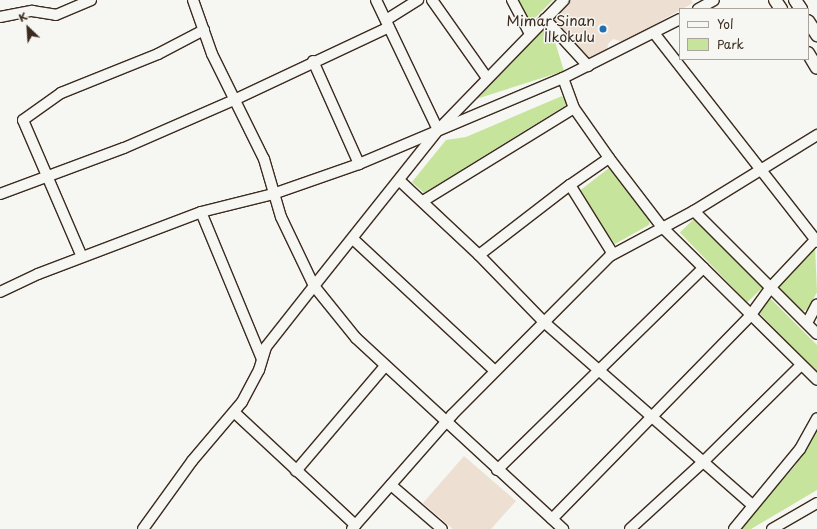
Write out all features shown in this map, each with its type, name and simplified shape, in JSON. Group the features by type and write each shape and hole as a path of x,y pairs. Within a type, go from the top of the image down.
{"main road":[{"path":"809,23 817,35"},
{"path":"809,55 817,68"}],"street":[{"path":"0,17 32,11 56,15 91,0"},
{"path":"193,0 212,54 264,159 273,194 314,286 356,338 445,423 563,529"},
{"path":"376,0 438,130"},
{"path":"0,194 124,148 234,100 387,23 418,0"},
{"path":"432,0 487,78"},
{"path":"512,0 530,34"},
{"path":"143,529 192,461 242,402 266,347 314,286 353,240 438,130 564,0"},
{"path":"700,8 714,0"},
{"path":"545,19 588,66"},
{"path":"0,292 82,257 201,212 273,194 359,164 564,78 679,20"},
{"path":"82,257 23,120 61,93 158,54 204,30"},
{"path":"552,519 750,316 770,288 816,241 654,33"},
{"path":"313,61 359,164"},
{"path":"564,78 574,108 608,158 661,226 800,366 817,380"},
{"path":"424,201 574,108"},
{"path":"234,412 354,527 445,423 494,371 613,254 661,226 694,211 817,136"},
{"path":"479,255 570,185 608,158"},
{"path":"400,180 424,201 479,255 544,322 652,416 702,463 752,505"},
{"path":"570,185 613,254"},
{"path":"694,211 817,334"},
{"path":"201,212 262,359"},
{"path":"353,240 494,371"},
{"path":"497,470 600,371 703,268"},
{"path":"806,323 817,304"},
{"path":"296,471 385,366"},
{"path":"630,529 702,463 800,366"},
{"path":"734,529 752,505 800,449 817,418"},
{"path":"391,485 442,529"},
{"path":"778,528 817,502"}],"shaded area":[{"name":"Mimar Sinan İlkokulu","path":"571,0 691,0 693,3 684,8 679,8 679,11 623,42 613,39 608,44 607,50 587,61 552,20"},
{"path":"464,456 516,501 491,529 453,529 423,503"}],"green space":[{"path":"517,0 553,0 530,23"},
{"path":"544,29 552,32 564,71 473,100"},
{"path":"562,96 568,104 424,193 412,182 446,140 466,137"},
{"path":"609,168 615,171 650,219 649,225 615,244 578,192"},
{"path":"695,218 762,288 747,302 680,233"},
{"path":"815,246 817,292 808,309 801,312 779,287"},
{"path":"770,298 817,345 817,372 759,313"},
{"path":"817,428 817,490 751,529 739,529 795,466"}],"place":[{"name":"Mimar Sinan İlkokulu","path":"603,29"}]}
